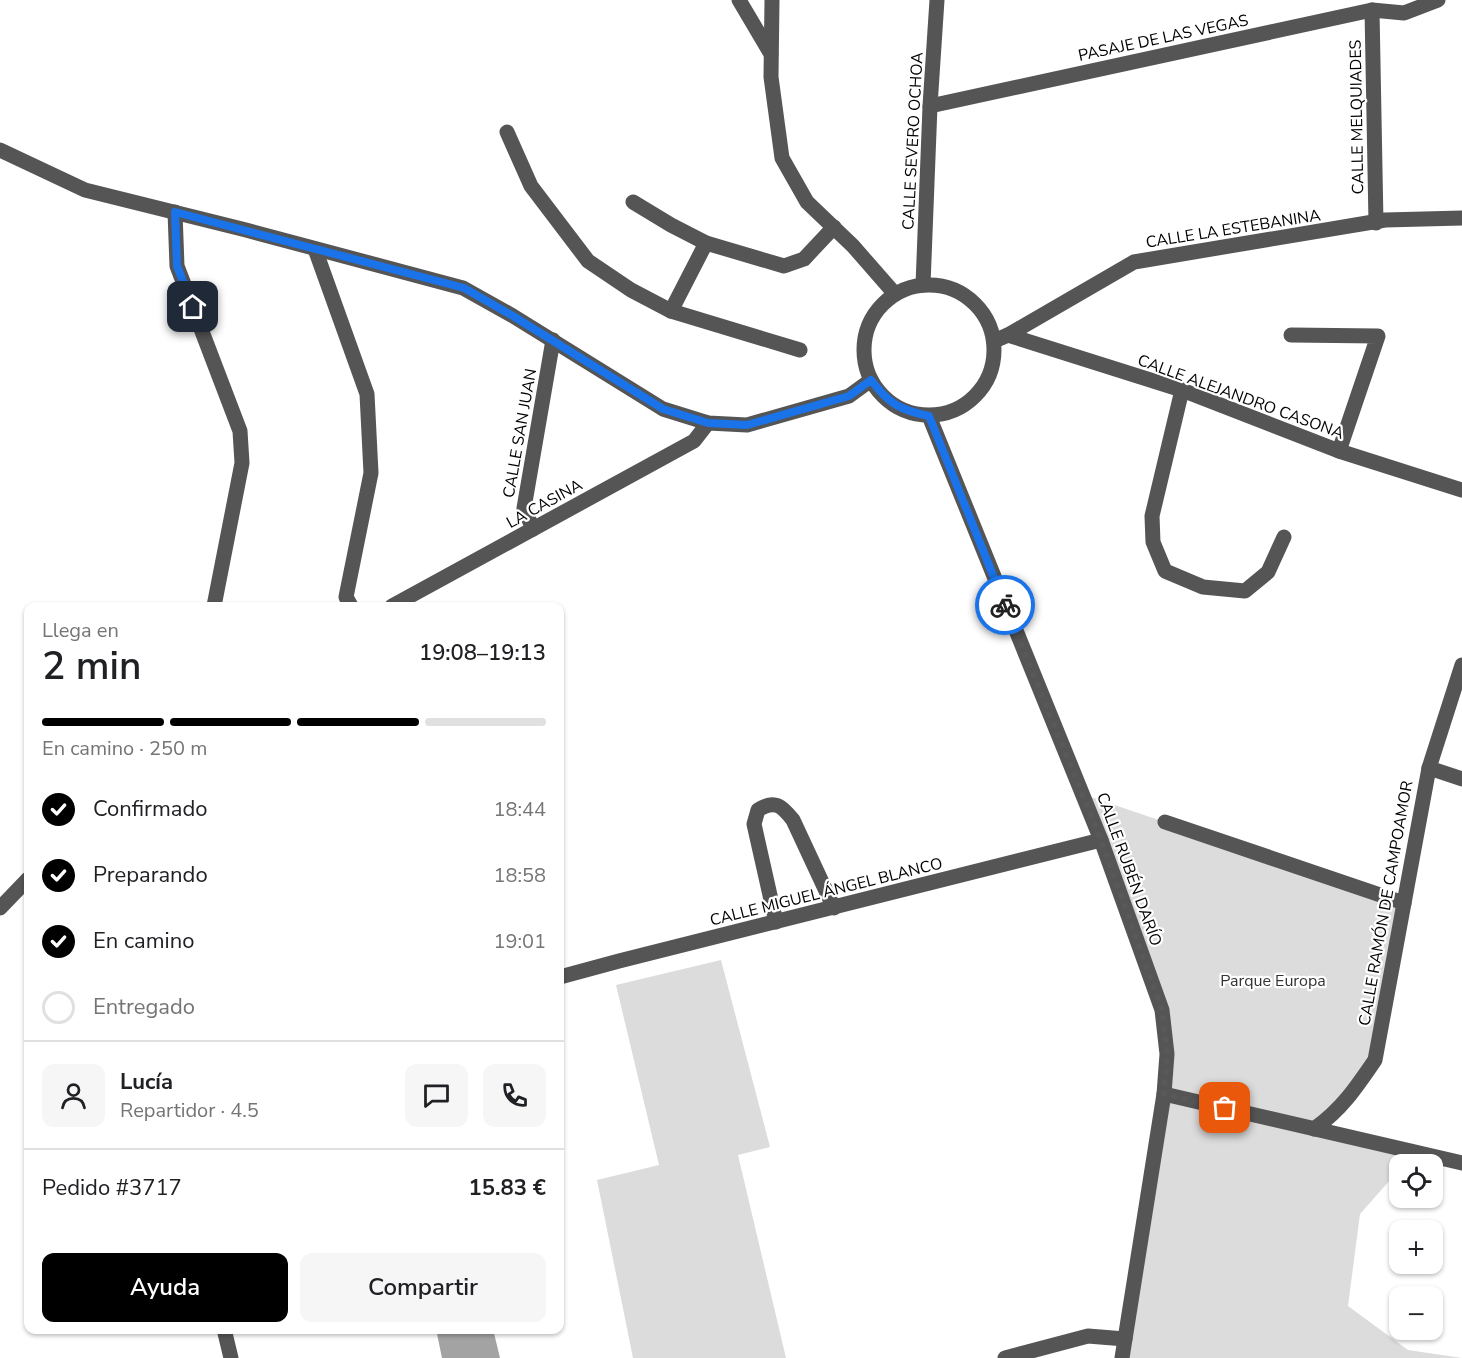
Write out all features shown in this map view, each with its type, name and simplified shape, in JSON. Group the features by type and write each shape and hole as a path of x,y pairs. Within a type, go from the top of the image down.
{"street":[{"path":"740,0 771,54"},
{"path":"772,0 771,77 782,158 807,202 853,246 895,294"},
{"name":"CALLE SEVERO OCHOA","path":"923,285 937,0"},
{"name":"PASAJE DE LAS VEGAS","path":"930,106 1372,10 1404,13 1438,0"},
{"name":"CALLE MELQUIADES","path":"1372,10 1376,223"},
{"path":"507,132 531,186 588,261 631,290 671,311 800,350"},
{"path":"0,150 85,190 464,288 553,340 663,409 708,423 747,425 849,396 871,380"},
{"path":"633,202 706,243 784,267 804,259 834,227"},
{"path":"175,212 177,266 240,431 242,463 215,602"},
{"name":"CALLE LA ESTEBANINA","path":"1001,338 1134,262 1385,220 1462,218"},
{"path":"671,311 706,243"},
{"path":"315,249 367,394 371,473 346,597 349,602"},
{"path":"923,285 943,286 962,293 977,305 1001,338 986,384 970,401 951,412 929,416 906,411 885,399 871,380 864,356 866,332 877,310 895,294 923,285"},
{"path":"1291,335 1378,336 1339,451"},
{"name":"CALLE ALEJANDRO CASONA","path":"1001,338 1182,390 1339,451 1462,490"},
{"name":"CALLE SAN JUAN","path":"533,529 524,507 553,340"},
{"path":"1182,390 1152,516 1153,542 1165,571 1203,587 1245,591 1268,572 1284,537"},
{"name":"CALLE RUBÉN DARÍO","path":"929,416 1101,840 1162,1010 1167,1054 1164,1094 1122,1358"},
{"name":"LA CASINA","path":"399,602 694,441 708,423"},
{"name":"CALLE RAMÓN DE CAMPOAMOR","path":"1314,1129 1332,1117 1354,1091 1375,1060 1429,768 1462,665"},
{"path":"1429,768 1462,779"},
{"path":"776,922 754,824 758,810 768,803 775,804 793,820 834,908"},
{"path":"1165,822 1404,903"},
{"name":"CALLE MIGUEL ÁNGEL BLANCO","path":"564,976 1101,840"},
{"path":"0,908 24,883"},
{"path":"1164,1094 1462,1163"},
{"path":"225,1334 231,1358"},
{"path":"1005,1358 1088,1335 1125,1339"}],"green space":[{"name":"Parque Europa","path":"1082,794 1404,903 1375,1060 1314,1129 1416,1152 1414,1154 1389,1154 1389,1181 1360,1214 1348,1306 1389,1336 1389,1340 1394,1340 1408,1350 1462,1358 1122,1358 1164,1094 1162,1010"},
{"path":"721,960 770,1147 738,1155 786,1358 633,1358 597,1180 659,1165 616,985"}],"shaded area":[{"path":"437,1334 494,1334 500,1358 442,1358"}],"way so far":[{"path":"1005,605 1101,840 1162,1010 1167,1054 1164,1094 1225,1108"}],"route":[{"path":"193,307 177,266 175,212 464,288 663,409 708,423 747,425 849,396 871,380 885,399 906,411 929,416 1005,605"}]}
